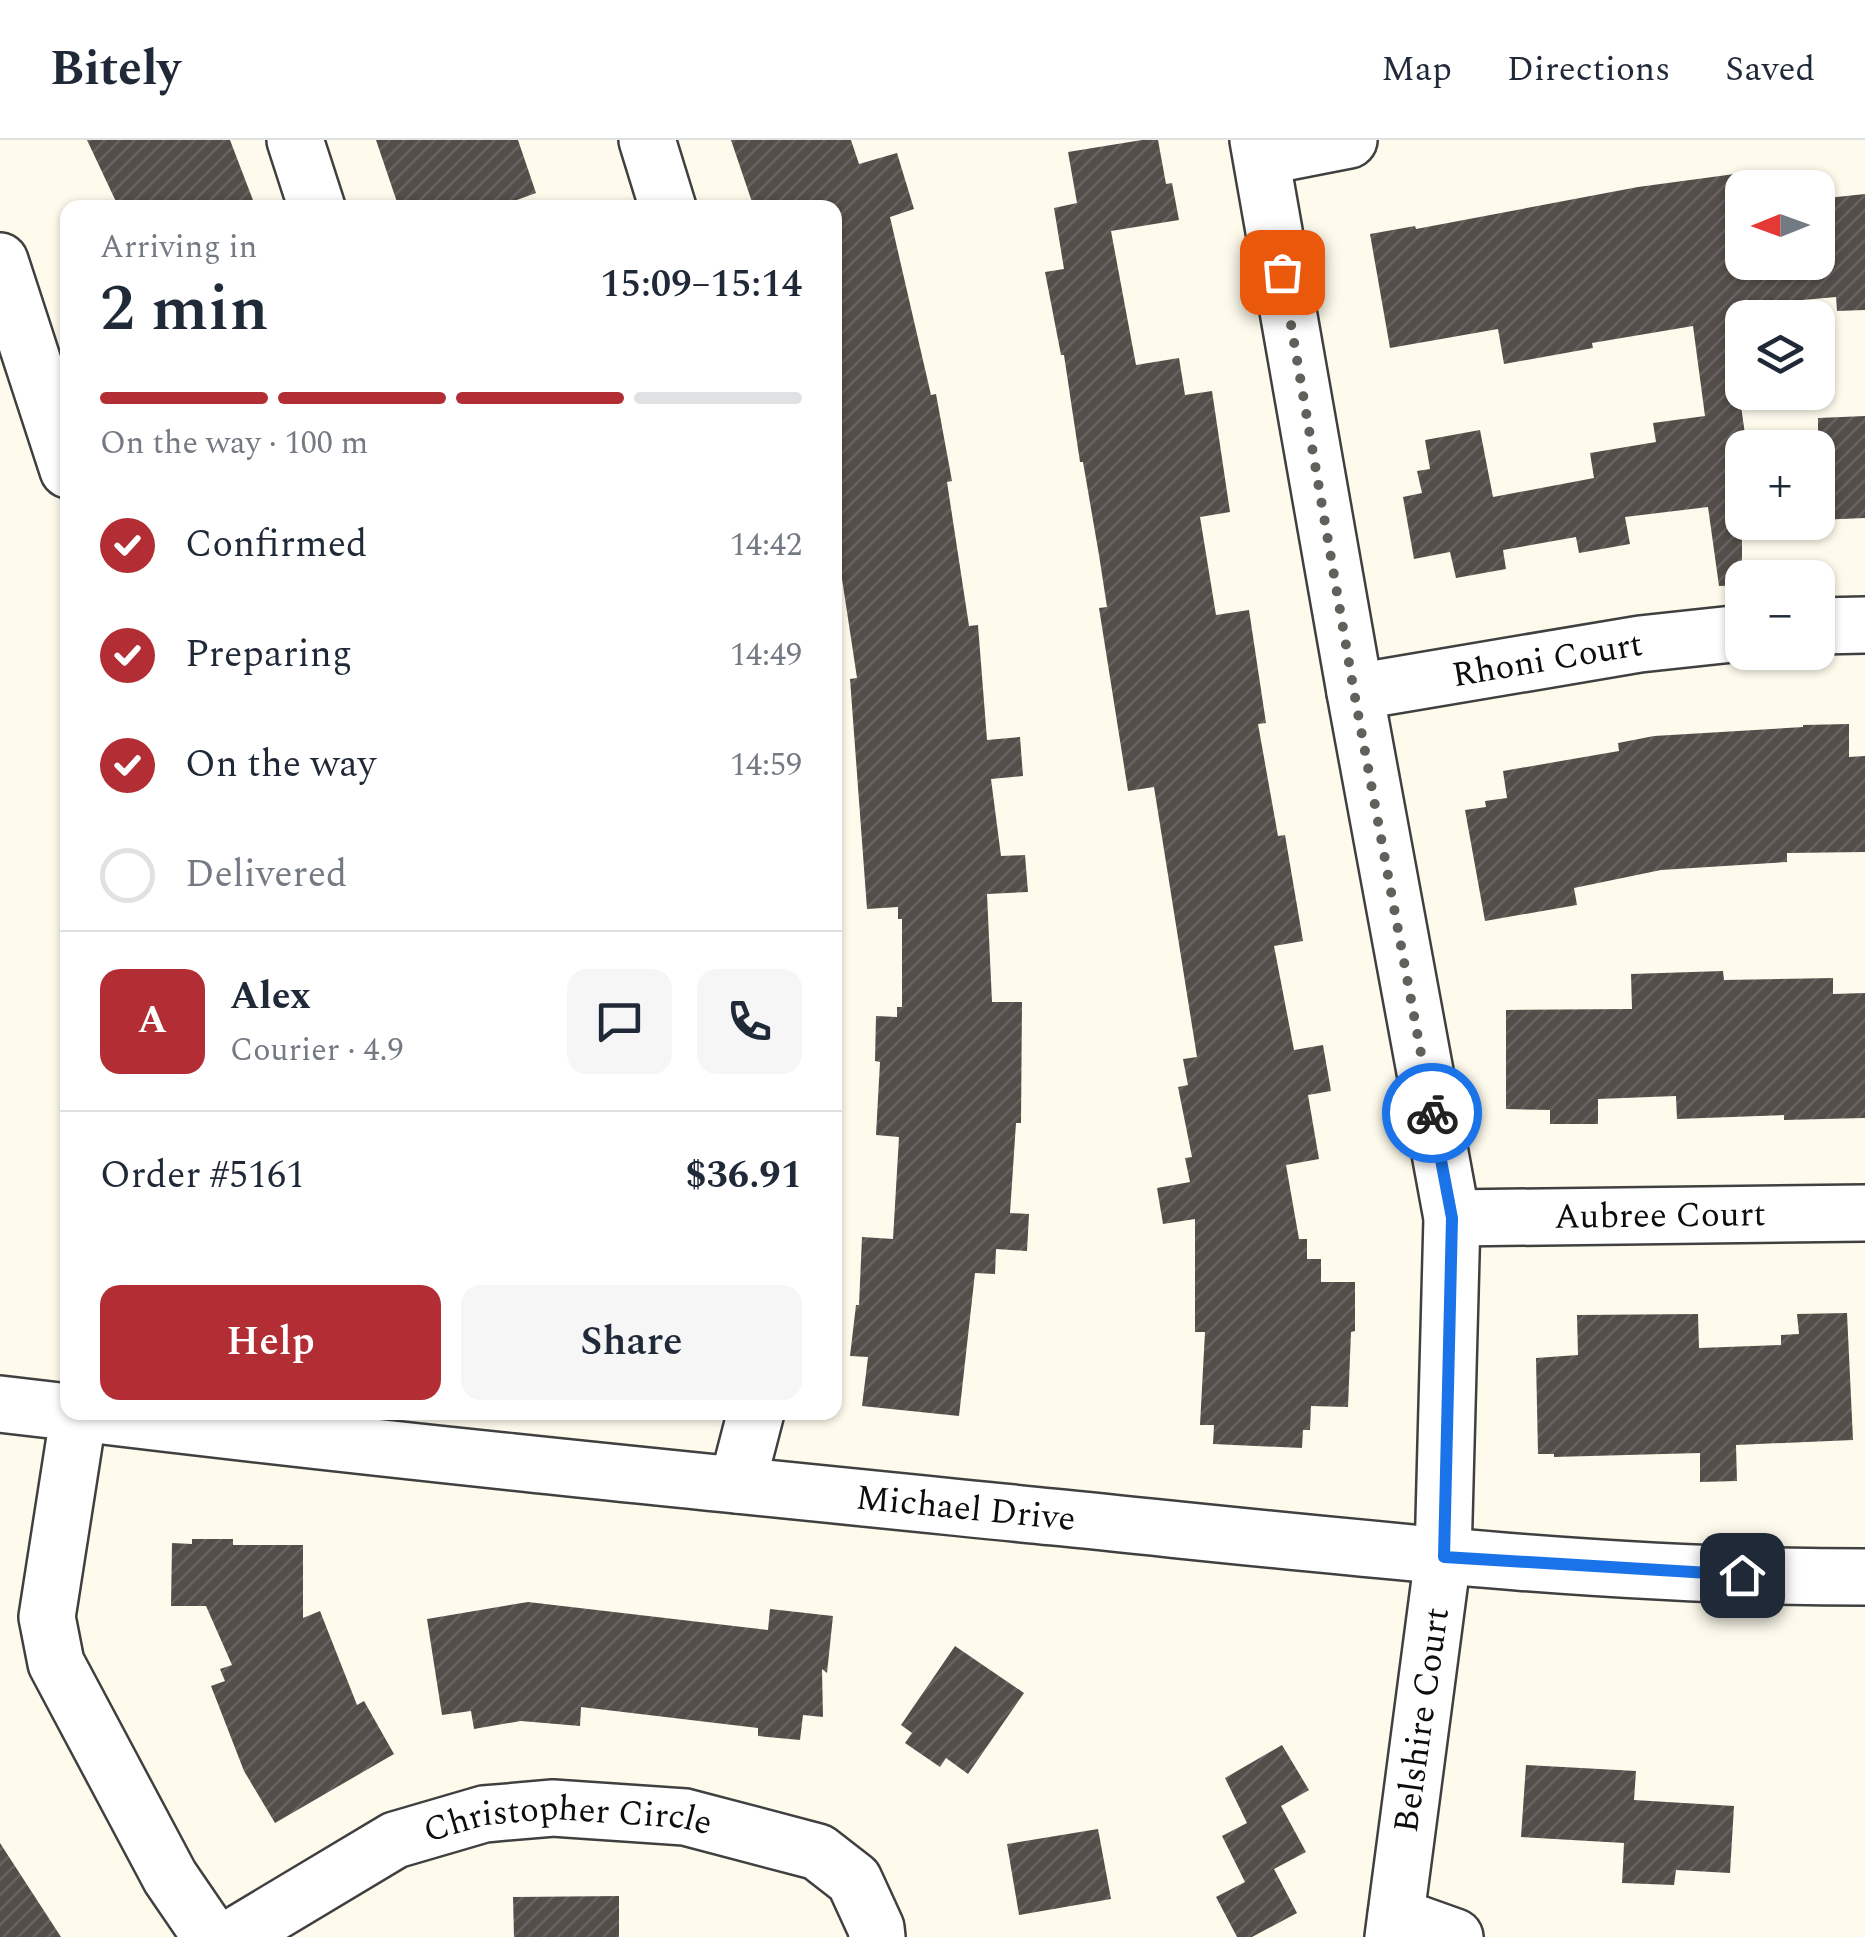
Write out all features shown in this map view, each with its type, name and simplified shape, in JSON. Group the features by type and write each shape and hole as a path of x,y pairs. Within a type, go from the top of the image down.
{"street":[{"path":"296,140 315,200"},
{"path":"647,140 666,200"},
{"path":"1260,148 1348,140"},
{"name":"Belshire Court","path":"1260,148 1354,692 1452,1218 1444,1557 1394,1926"},
{"path":"0,261 60,445"},
{"path":"1835,626 1865,625"},
{"name":"Rhoni Court","path":"1354,692 1640,644 1725,636"},
{"name":"Aubree Court","path":"1452,1218 1865,1213"},
{"name":"Michael Drive","path":"0,1404 60,1411"},
{"path":"78,1420 47,1616 56,1663 170,1878 211,1937"},
{"name":"Michael Drive","path":"209,1420 431,1432 737,1485 1444,1557 1780,1577 1865,1577"},
{"path":"737,1485 754,1420"},
{"name":"Christopher Circle","path":"233,1937 395,1840 484,1814 553,1808 685,1818 818,1852 854,1880 877,1937"},
{"path":"1394,1926 1455,1937"}],"building":[{"path":"87,140 230,140 253,200 115,200"},
{"path":"376,140 518,140 536,193 517,200 396,200"},
{"path":"731,140 851,140 859,164 897,153 914,209 890,217 931,395 936,394 952,481 947,482 969,626 978,625 987,740 1020,737 1023,776 991,779 1001,856 1025,855 1028,892 987,894 992,1002 1022,1002 1021,1123 1016,1123 1010,1213 1029,1214 1027,1251 996,1249 995,1274 975,1273 959,1416 862,1406 868,1357 850,1356 859,1305 862,1237 893,1239 899,1137 876,1135 880,1062 875,1061 876,1016 897,1017 897,1007 902,1007 902,919 898,919 898,907 867,909 850,679 857,678 842,579 842,200 751,200"},
{"path":"1158,140 1166,184 1172,183 1179,220 1111,231 1136,365 1179,358 1185,395 1212,391 1230,512 1200,517 1216,615 1249,610 1266,723 1258,724 1278,836 1285,835 1303,941 1274,946 1294,1050 1323,1045 1331,1091 1308,1095 1319,1159 1286,1165 1299,1239 1307,1239 1307,1259 1321,1259 1321,1282 1355,1282 1348,1407 1311,1406 1310,1430 1303,1430 1302,1448 1213,1444 1214,1425 1200,1425 1205,1332 1195,1332 1195,1219 1163,1224 1157,1188 1190,1182 1185,1158 1192,1157 1178,1087 1188,1085 1183,1059 1197,1057 1154,787 1128,791 1099,608 1107,607 1099,555 1064,355 1045,272 1064,269 1054,208 1077,203 1068,152"},
{"path":"1725,175 1725,280 1835,280 1835,197 1865,194 1865,310 1837,311 1836,297 1725,300 1725,410 1742,410 1744,430 1725,430 1725,540 1742,540 1742,560 1725,560 1725,586 1719,586 1708,507 1625,517 1630,544 1579,553 1576,537 1503,550 1506,569 1456,578 1450,552 1414,559 1403,497 1422,493 1417,471 1430,469 1425,440 1480,430 1493,497 1594,478 1590,453 1656,442 1653,423 1705,416 1693,326 1592,343 1593,348 1504,364 1498,329 1390,348 1370,234 1415,226 1416,229 1638,187"},
{"path":"1865,416 1865,518 1835,519 1835,430 1818,430 1818,418"},
{"path":"1849,724 1849,757 1865,756 1865,852 1787,853 1787,862 1661,870 1574,888 1577,905 1485,921 1465,810 1486,807 1485,801 1507,798 1503,771 1619,751 1618,743 1654,736"},
{"path":"1723,971 1724,980 1833,978 1833,994 1865,993 1865,1118 1784,1120 1784,1115 1677,1119 1676,1096 1598,1099 1598,1124 1550,1124 1550,1110 1506,1109 1506,1010 1632,1009 1631,974"},
{"path":"1847,1313 1853,1440 1736,1445 1737,1481 1700,1482 1700,1453 1554,1457 1538,1454 1536,1358 1578,1355 1577,1315 1698,1314 1699,1348 1781,1345 1781,1335 1799,1334 1797,1314"},
{"path":"192,1539 233,1539 233,1545 303,1545 303,1618 320,1611 357,1705 364,1701 394,1754 275,1823 244,1771 211,1686 225,1681 220,1669 232,1665 206,1606 171,1606 172,1543 192,1544"},
{"path":"528,1602 768,1630 770,1609 833,1616 827,1673 822,1669 823,1717 803,1715 800,1740 758,1736 758,1728 581,1707 580,1726 521,1721 474,1729 471,1711 442,1715 427,1619"},
{"path":"955,1646 1024,1693 968,1774 946,1758 940,1767 905,1743 912,1733 901,1725"},
{"path":"1282,1745 1309,1790 1281,1806 1306,1852 1274,1869 1297,1913 1252,1937 1237,1937 1216,1897 1245,1882 1222,1836 1247,1823 1225,1778"},
{"path":"1526,1765 1636,1771 1634,1800 1734,1806 1730,1873 1676,1870 1674,1885 1622,1883 1624,1843 1521,1837"},
{"path":"1098,1829 1111,1899 1019,1915 1007,1844"},
{"path":"0,1843 61,1937 0,1937"},
{"path":"619,1896 619,1937 514,1937 513,1897"}],"way so far":[{"path":"1282,272 1432,1113"}],"route":[{"path":"1432,1113 1452,1218 1444,1557 1742,1575"}]}
